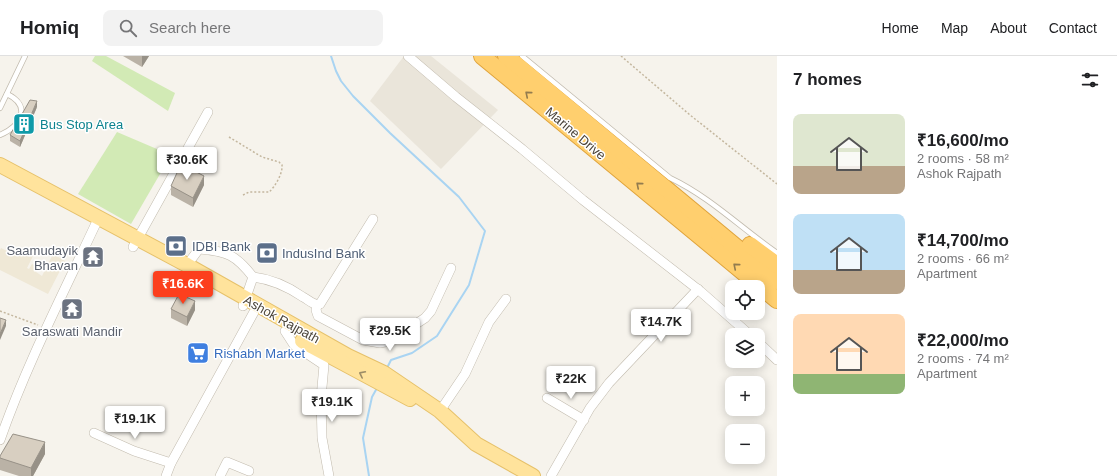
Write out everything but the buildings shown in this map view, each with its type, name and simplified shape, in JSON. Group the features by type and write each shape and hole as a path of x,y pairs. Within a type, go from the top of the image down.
{"highway":[{"name":"Marine Drive","path":"482,56 680,207"},
{"name":"Marine Drive","path":"506,56 680,207"},
{"path":"680,207 729,232 777,265"},
{"path":"680,207 777,281"},
{"path":"680,207 777,300"}],"main road":[{"name":"Ashok Rajpath","path":"0,165 96,223"},
{"name":"Ashok Rajpath","path":"0,175 135,243 440,411 476,444 533,476"},
{"name":"Ashok Rajpath","path":"135,243 187,266 224,291"},
{"name":"Ashok Rajpath","path":"253,308 285,331 345,360"},
{"name":"Ashok Rajpath","path":"406,392 437,417 453,424"}],"street":[{"path":"408,56 456,98 522,149 583,200 698,289 742,328"},
{"path":"135,243 208,112"},
{"path":"373,219 320,304 317,305 316,310 318,316 371,343 390,341 425,318 431,311 451,268"},
{"path":"0,440 9,414 46,328 96,223"},
{"path":"166,476 171,463 253,308 253,277 243,264 223,251 199,248 187,266"},
{"path":"253,277 269,278 292,289 317,305"},
{"path":"551,476 584,420 609,382 698,289"},
{"path":"440,411 465,374 489,322 506,298"},
{"path":"285,331 294,345 324,365 321,398 322,438 329,476"},
{"path":"765,349 777,360"},
{"path":"547,398 584,420"},
{"path":"0,410 9,414"},
{"path":"94,433 134,451 171,463"},
{"path":"220,476 227,462 249,471"}],"lane":[{"path":"0,108 25,56"},
{"path":"522,56 670,178 686,186 724,211 777,253"},
{"path":"0,135 11,130 19,121 21,113 21,105 15,98 7,94"}],"path":[{"path":"621,56 690,115 777,184"},
{"path":"229,137 262,157 279,162 282,165 282,170 277,181 269,192 249,192 243,196"},
{"path":"0,311 46,328"}],"shaded area":[{"path":"404,56 431,56 498,110 441,169 370,101"},
{"path":"11,245 33,256 27,268 29,269 32,264 39,267 36,272 42,276 53,254 65,261 48,294 0,270 0,250 1,248 7,251"}],"green space":[{"path":"95,56 106,56 175,93 168,111 92,61"},
{"path":"117,132 171,155 131,224 78,194"}],"waterway":[{"path":"331,56 341,81 353,96 390,133 459,197 485,231 469,285 437,336 412,353 391,360 387,368"},
{"path":"369,476 363,438 372,397 377,388"}],"place":[{"name":"Bus Stop Area","path":"24,124"},
{"name":"IDBI Bank","path":"176,246"},
{"name":"IndusInd Bank","path":"267,253"},
{"name":"Saamudayik Bhavan","path":"93,257"},
{"name":"Saraswati Mandir","path":"72,309"},
{"name":"Rishabh Market","path":"198,353"}]}
